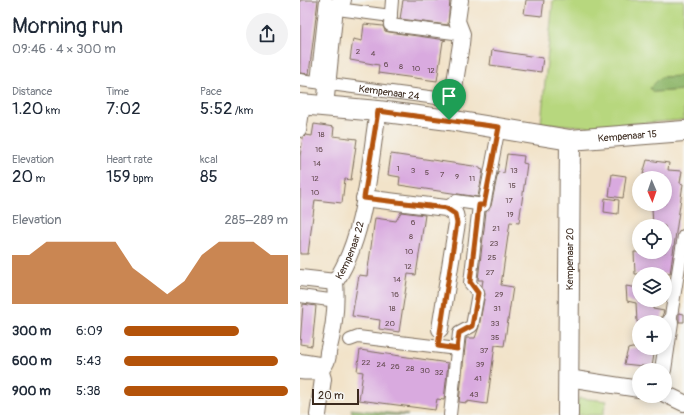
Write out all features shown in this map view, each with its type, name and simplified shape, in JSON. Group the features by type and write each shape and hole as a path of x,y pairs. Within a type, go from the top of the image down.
{"street":[{"path":"392,0 390,25 462,34"},
{"path":"449,120 462,34 457,21 460,0"},
{"path":"325,107 322,83 332,4 391,16"},
{"name":"Kempenaar 24","path":"300,80 452,100"},
{"path":"300,131 302,104"},
{"name":"Kempenaar 15","path":"302,104 378,111 449,120 499,127 570,140 684,131"},
{"name":"Kempenaar 22","path":"318,415 323,379 323,367 333,335 337,301 335,282 345,267 356,237 378,111"},
{"path":"446,208 456,201 484,205 499,127"},
{"name":"Kempenaar 20","path":"568,415 570,140"},
{"path":"364,198 446,208 455,214 457,223 438,346"},
{"path":"450,415 459,333 472,326 478,293 470,282 479,205"},
{"path":"671,315 684,236"},
{"path":"300,278 335,282"},
{"path":"300,296 337,301"},
{"path":"350,340 358,337 457,349"},
{"path":"300,360 323,367"},
{"path":"300,371 310,372 323,367"},
{"path":"568,378 632,388"},
{"path":"672,397 684,403"}],"green space":[{"path":"553,0 684,0 684,76 661,77 653,92 684,90 684,120 590,127 541,123"},
{"path":"684,76 684,90 653,92 650,88 661,77"},
{"path":"579,398 607,401 604,409 604,415 577,415 577,404"},
{"path":"351,409 408,415 353,415"}],"building":[{"path":"300,0 318,0 309,74 300,73"},
{"path":"403,0 450,0 448,25 400,19"},
{"path":"526,0 544,0 542,16 524,14"},
{"path":"364,24 383,26 385,31 389,32 446,40 443,41 437,81 378,73 379,65 350,60 353,39 362,41"},
{"path":"492,50 543,58 541,72 490,65"},
{"path":"314,124 334,127 333,136 357,139 351,180 345,179 342,203 315,200 308,254 300,254 300,156 303,138 306,135 312,136"},
{"path":"391,154 480,167 480,169 483,170 478,197 399,185 400,177 388,175"},
{"path":"507,154 524,156 523,163 527,164 519,223 510,222 501,285 513,287 504,346 495,345 487,404 467,401 467,403 459,402 466,338 475,338 479,327 485,294 482,286 483,280 478,280 486,212 491,206 498,172 504,173"},
{"path":"647,160 669,163 668,170 682,171 680,183 683,184 671,267 635,267 634,259 672,259 672,219 653,219 652,211 672,211 672,171 644,171"},
{"path":"612,174 626,176 623,198 609,196"},
{"path":"605,198 619,200 618,214 604,212"},
{"path":"401,212 425,215 416,275 408,274 399,332 379,329 380,320 352,316 359,275 367,276 375,218 396,221"},
{"path":"626,286 632,287 632,302 627,301"},
{"path":"303,304 316,306 312,346 300,344"},
{"path":"636,307 653,307 653,309 664,311 663,315 637,315"},
{"path":"679,313 684,314 684,322 679,322"},
{"path":"632,348 632,355 654,355 653,363 624,364 628,349"},
{"path":"360,350 448,363 444,400 437,399 435,410 359,400 363,372 357,371"}],"route":[{"path":"378,111 449,120 499,127 484,205 479,205 470,282 478,293 472,326 459,333 457,349 438,346 457,223 455,214 446,208 364,198 378,111"}]}
